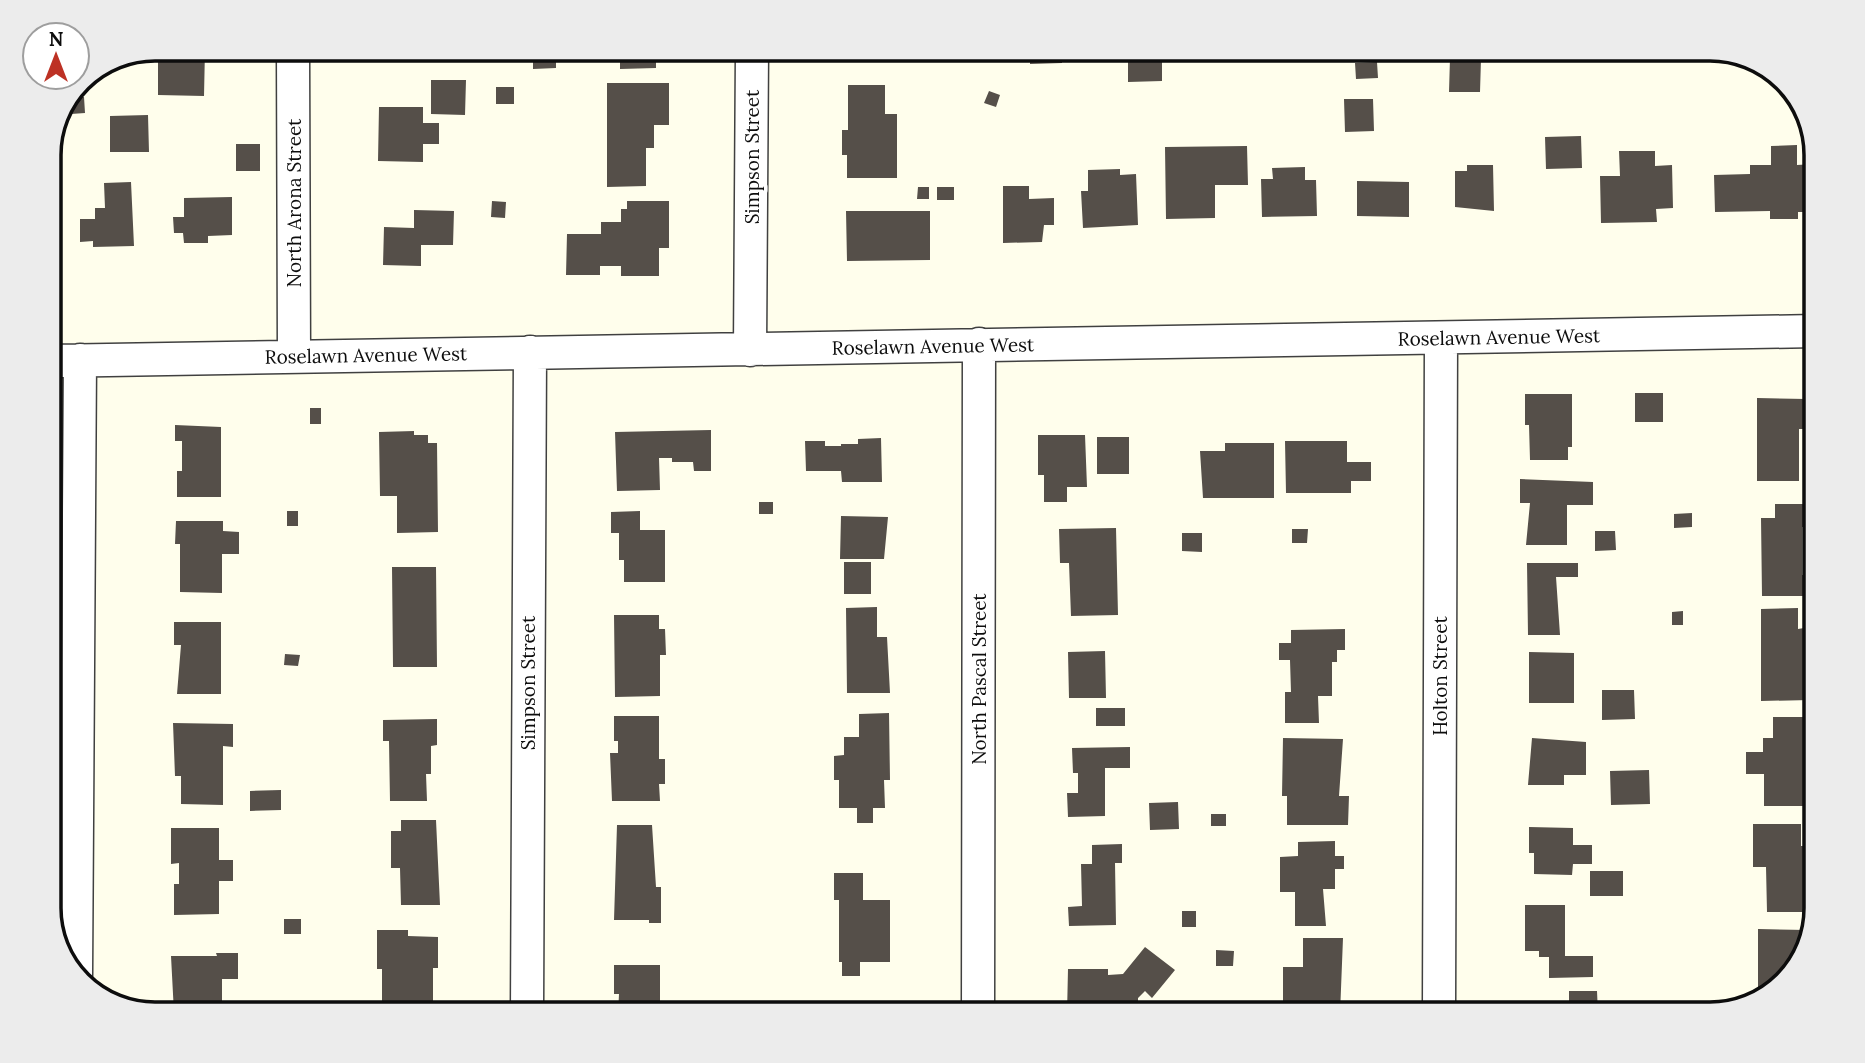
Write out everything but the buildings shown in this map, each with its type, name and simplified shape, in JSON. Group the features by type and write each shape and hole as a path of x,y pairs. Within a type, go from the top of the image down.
{"street":[{"name":"North Arona Street","path":"293,61 295,357"},
{"name":"Simpson Street","path":"750,350 752,61"},
{"name":"Roselawn Avenue West","path":"61,360 1804,331"},
{"name":"Holton Street","path":"1439,1002 1441,338"},
{"name":"North Pascal Street","path":"978,1002 979,344"},
{"name":"Simpson Street","path":"527,1002 530,352"},
{"path":"76,958 80,360"}]}
